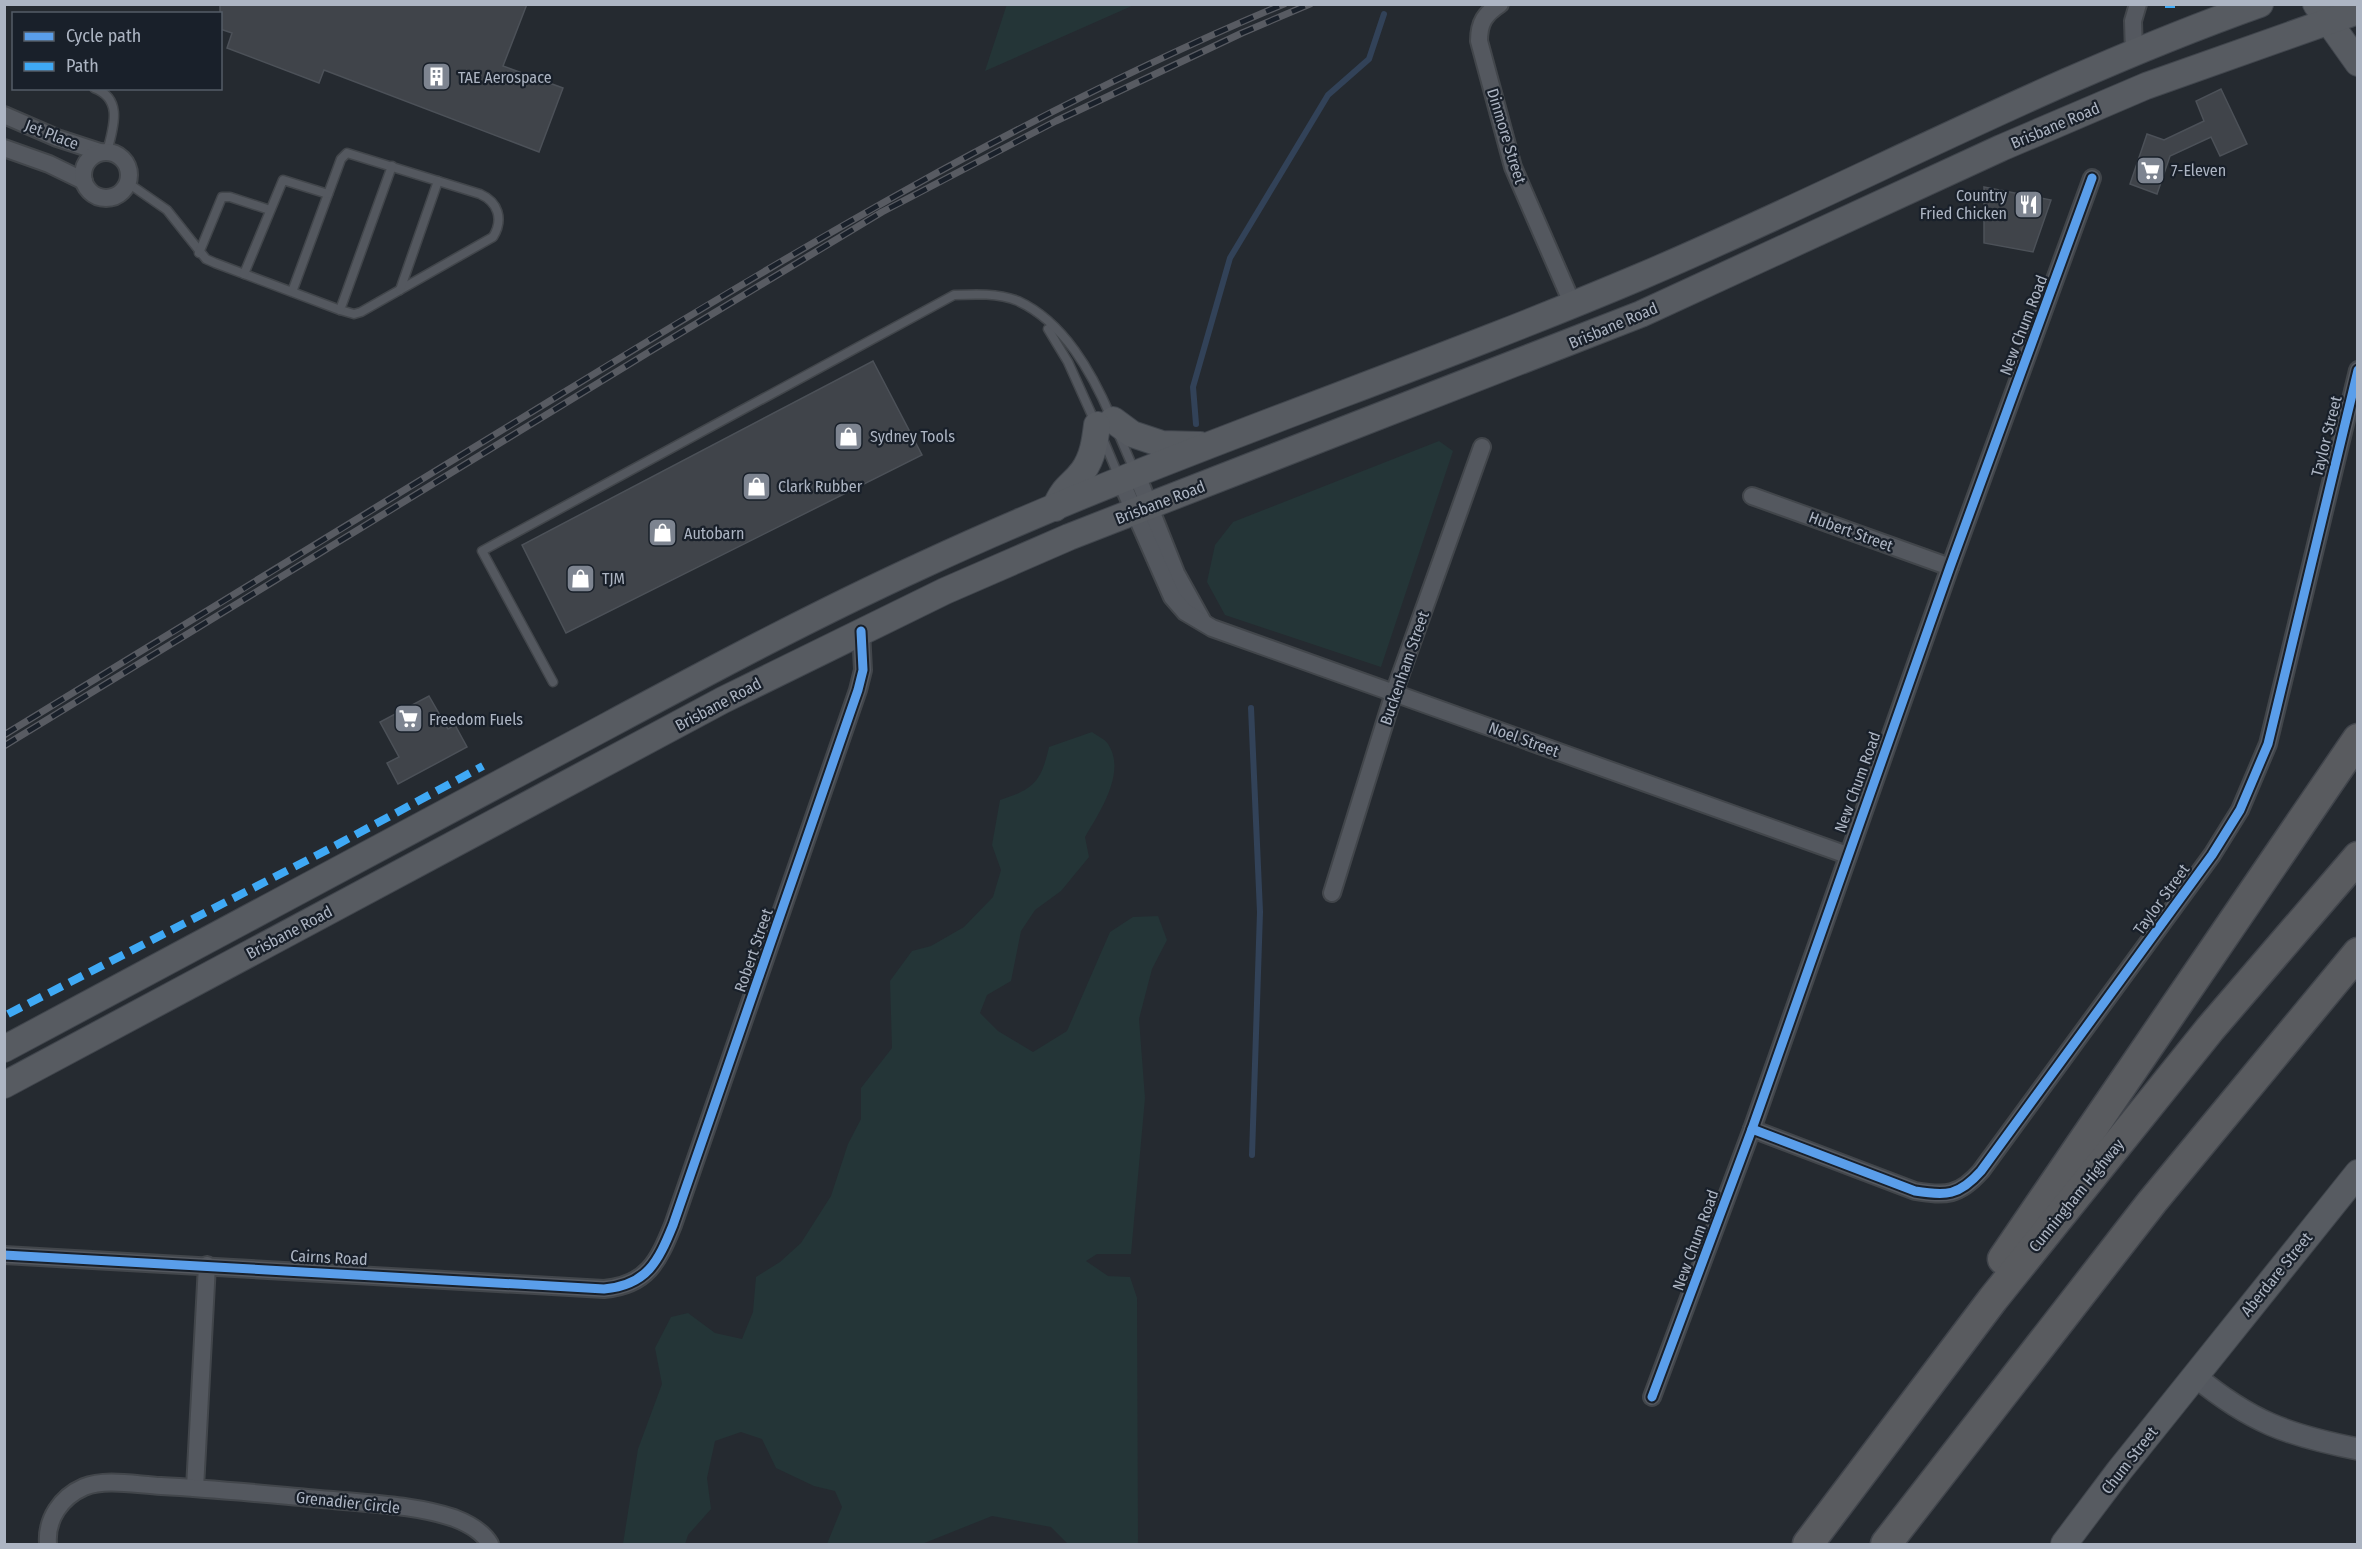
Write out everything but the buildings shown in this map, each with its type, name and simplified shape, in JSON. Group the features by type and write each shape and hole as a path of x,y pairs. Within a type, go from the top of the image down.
{"highway":[{"path":"1897,1426 2018,1236 2221,943 2358,739"},
{"name":"Cunningham Highway","path":"1808,1545 1993,1299 2210,1029 2358,857"},
{"path":"1886,1545 2152,1202 2358,952"}],"main road":[{"path":"2137,51 2207,4"},
{"name":"Brisbane Road","path":"4,1049 825,611 924,564 1209,446 1573,305 1767,222 2137,51 2260,4"},
{"path":"2354,4 2358,10"},
{"name":"Brisbane Road","path":"4,1085 723,700 966,582 1142,508 1578,340 1651,309 2001,148 2322,13 2358,10"},
{"path":"2322,13 2358,63"},
{"path":"1055,508 1063,490 1083,471 1105,423 1162,444 1209,446"},
{"name":"Aberdare Street","path":"2195,1376 2358,1173"},
{"name":"Chum Street","path":"2064,1545 2195,1376"}],"street":[{"name":"Dinmore Street","path":"1500,4 1488,12 1479,26 1479,41 1513,167 1573,305"},
{"path":"2137,51 2133,21 2138,4"},
{"name":"Jet Place","path":"4,115 57,138 103,152"},
{"name":"Jet Place","path":"4,148 49,164 84,181"},
{"path":"103,152 121,156 129,169 128,183 118,194 105,197 92,192 84,181 85,167 103,152"},
{"name":"New Chum Road","path":"1652,1397 1752,1129 1847,855 2092,178"},
{"name":"Taylor Street","path":"1752,1129 1915,1191 1935,1194 1956,1193 1971,1183 1981,1171 2205,864 2240,810 2268,744 2358,370"},
{"name":"Buckenham Street","path":"1332,892 1394,693 1482,447"},
{"name":"Noel Street","path":"1129,478 1142,508 1202,621 1223,634 1847,855"},
{"name":"Hubert Street","path":"1752,496 1950,567"},
{"name":"Robert Street","path":"647,1273 662,1253 673,1225 848,721 861,679 861,631"},
{"name":"Cairns Road","path":"4,1255 604,1289 635,1283 647,1273"},
{"path":"195,1488 207,1265"},
{"path":"2195,1376 2237,1407 2277,1429 2299,1437 2358,1449"},
{"name":"Grenadier Circle","path":"48,1545 52,1519 58,1505 71,1494 86,1486 105,1484 195,1488 394,1506 453,1518 486,1538 490,1545"}],"lane":[{"path":"98,90 106,94 114,109 115,121 103,152"},
{"path":"128,183 167,210 200,253 215,264 340,310 354,314 493,237 498,226 497,209 490,199 347,153 341,159 292,292"},
{"path":"340,310 392,166"},
{"path":"244,274 284,180 328,194"},
{"path":"400,290 438,181"},
{"path":"200,253 222,197 270,210"},
{"path":"553,682 482,551 954,295 987,294 1017,301 1041,315 1081,358 1105,423"},
{"path":"1041,315 1105,423"},
{"name":"Noel Street","path":"1105,423 1129,478"},
{"name":"Noel Street","path":"1105,423 1129,478"}],"shaded area":[{"path":"1007,4 1134,4 1134,5 985,71"},
{"path":"1439,441 1453,451 1381,667 1225,615 1207,582 1215,545 1233,522"},
{"path":"1092,732 1108,744 1113,755 1114,767 1109,792 1085,837 1089,857 1061,891 1035,910 1021,931 1011,981 987,995 980,1013 998,1031 1033,1052 1067,1031 1110,932 1133,917 1158,916 1167,940 1152,969 1139,1019 1145,1098 1131,1254 1097,1254 1086,1261 1108,1276 1130,1277 1137,1298 1138,1544 1068,1544 1051,1527 992,1516 922,1544 827,1544 842,1507 835,1491 814,1486 776,1468 762,1439 741,1432 715,1441 707,1478 711,1509 688,1535 685,1544 623,1544 638,1449 662,1384 655,1348 671,1317 688,1313 715,1333 742,1339 753,1312 756,1277 780,1262 801,1243 831,1196 848,1144 861,1119 861,1088 892,1048 890,981 912,951 931,946 964,927 993,897 1001,870 992,845 1000,800 1021,792 1034,783 1043,768 1049,747"}],"waterway":[{"path":"1196,424 1193,387 1230,258 1328,95 1369,59 1384,14"},
{"path":"1251,708 1260,912 1252,1155"}],"railway":[{"path":"4,735 637,347 817,240 1000,139 1093,91 1284,4"},
{"path":"4,746 882,212 1056,121 1242,33 1310,4"}],"marked path":[{"path":"2165,4 2175,4"},
{"path":"8,1014 329,849 483,766"}],"cycle path":[{"path":"1652,1397 1752,1129 1950,567 2092,178"},
{"path":"1752,1129 1915,1191 1935,1194 1959,1190 1981,1171 2212,855 2240,810 2268,744 2358,370"},
{"path":"4,1255 604,1289 619,1287 641,1277 656,1260 673,1225 858,690 863,670 861,631"}],"place":[{"name":"TAE Aerospace","path":"437,77"},
{"name":"7-Eleven","path":"2150,170"},
{"name":"Country Fried Chicken","path":"2028,204"},
{"name":"Sydney Tools","path":"849,436"},
{"name":"Clark Rubber","path":"757,486"},
{"name":"Autobarn","path":"663,533"},
{"name":"TJM","path":"581,578"},
{"name":"Freedom Fuels","path":"408,719"}]}
